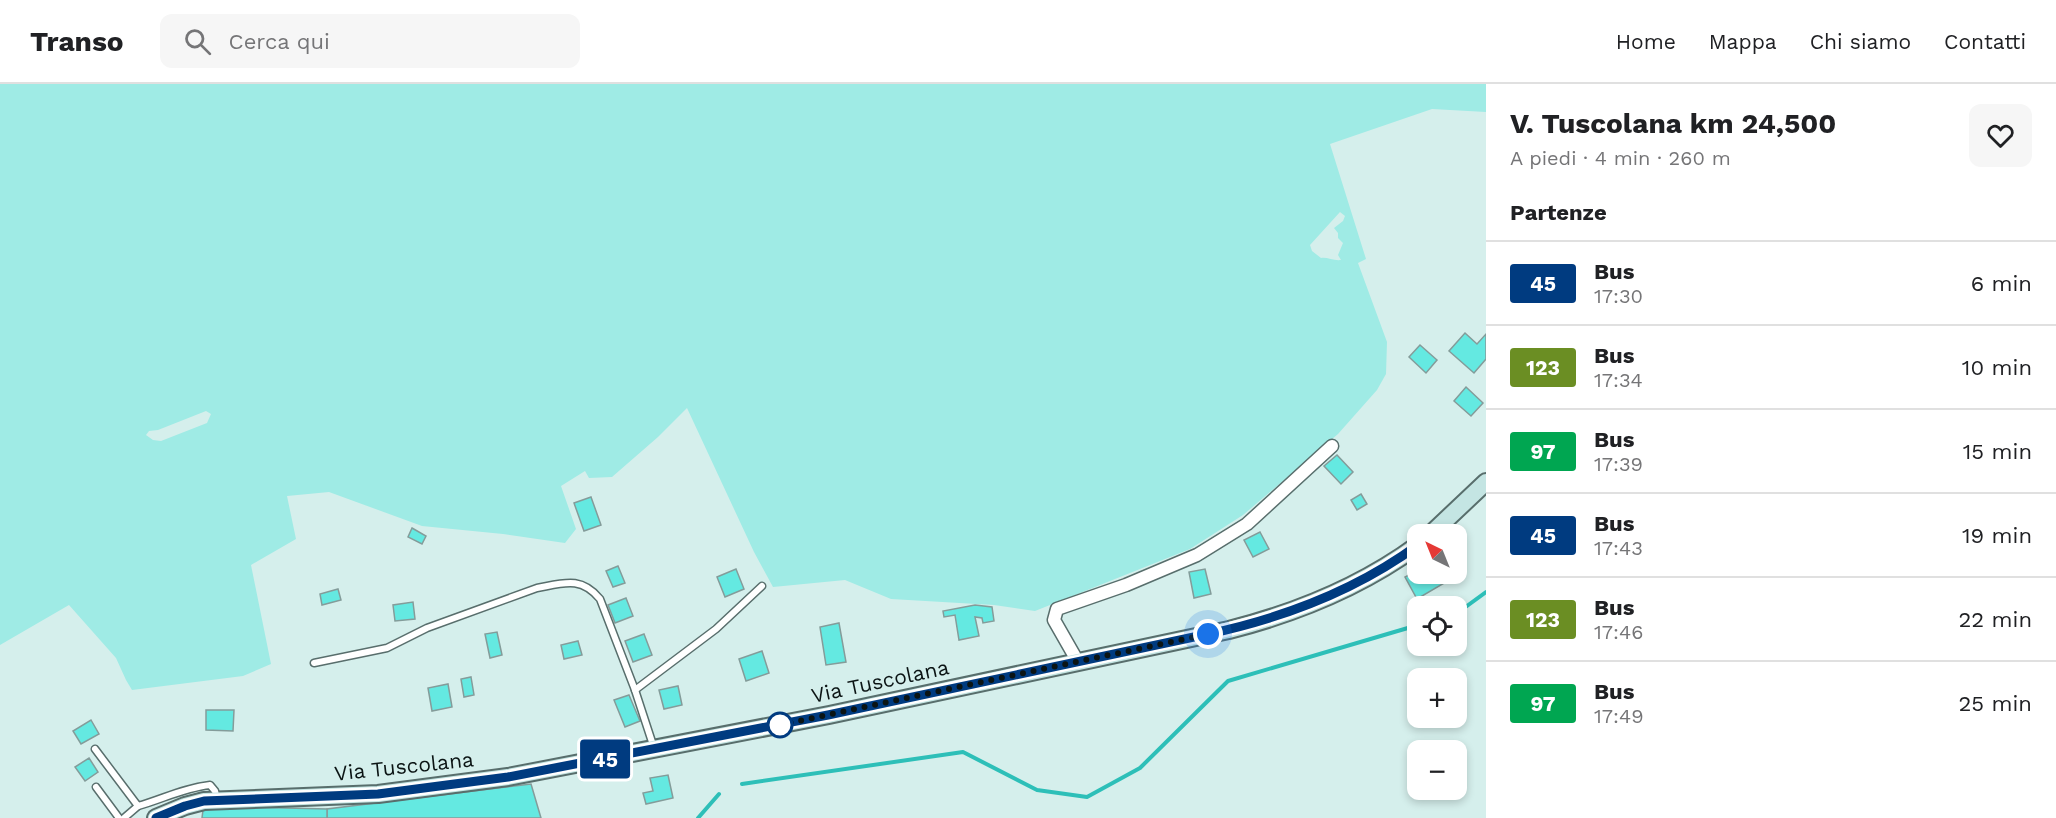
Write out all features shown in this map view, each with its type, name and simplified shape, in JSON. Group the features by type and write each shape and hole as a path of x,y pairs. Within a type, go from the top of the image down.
{"main road":[{"path":"1442,524 1486,482"},
{"name":"Via Tuscolana","path":"156,818 185,806 217,799 342,796 422,789 541,772 828,715 1229,630 1290,612 1368,576 1407,552"}],"street":[{"path":"1078,662 1054,620 1057,609 1126,585 1197,555 1246,524 1332,446"}],"lane":[{"path":"314,663 387,648 427,628 537,588 573,583 589,587 600,599 655,749"},
{"path":"635,690 716,628 762,586"},
{"path":"95,748 138,806"},
{"path":"124,818 138,806 165,795 196,787 210,785 217,799"},
{"path":"96,787 119,818"}],"shaded area":[{"path":"0,84 1486,84 1486,112 1432,109 1330,144 1366,259 1358,263 1387,342 1386,374 1377,390 1338,434 1243,515 1190,549 1035,611 994,605 891,599 845,580 773,587 754,552 687,408 612,477 589,478 585,471 561,486 576,529 565,543 422,526 329,492 287,496 296,539 251,565 271,664 243,676 132,690 116,658 69,605 0,645","holes":["1340,212 1345,216 1343,221 1334,228 1343,243 1338,255 1341,260 1321,258 1312,251 1310,245","206,411 211,414 207,423 161,441 153,440 146,435 149,431 158,430"]}],"building":[{"path":"1465,333 1477,344 1486,334 1486,359 1474,373 1449,351"},
{"path":"1420,345 1437,360 1426,373 1409,357"},
{"path":"1466,387 1483,403 1471,416 1454,401"},
{"path":"1337,455 1353,472 1341,484 1324,466"},
{"path":"1361,494 1367,504 1357,510 1351,500"},
{"path":"591,497 601,525 584,531 574,503"},
{"path":"412,528 426,536 422,544 408,537"},
{"path":"1260,532 1269,549 1253,557 1244,540"},
{"path":"618,566 625,583 613,587 606,571"},
{"path":"736,569 744,589 725,597 717,577"},
{"path":"1205,569 1211,594 1194,598 1189,572"},
{"path":"1409,584 1443,584 1422,596 1415,596"},
{"path":"338,589 341,600 322,605 320,594"},
{"path":"626,598 633,616 615,623 608,605"},
{"path":"413,602 415,619 395,621 393,605"},
{"path":"975,605 992,607 994,621 983,623 982,618 975,617 979,636 959,640 955,615 944,617 943,611"},
{"path":"839,623 846,662 826,665 820,627"},
{"path":"497,632 502,655 490,658 485,634"},
{"path":"644,634 652,655 633,662 625,641"},
{"path":"578,641 582,655 564,659 561,645"},
{"path":"762,651 769,673 746,681 739,659"},
{"path":"471,677 474,695 464,697 461,679"},
{"path":"448,684 452,707 432,711 428,688"},
{"path":"678,686 682,705 664,709 659,690"},
{"path":"629,695 640,721 625,727 614,700"},
{"path":"206,710 234,710 233,731 206,730"},
{"path":"91,720 99,734 81,744 73,731"},
{"path":"89,758 98,772 85,781 75,767"},
{"path":"668,775 673,798 646,804 643,793 653,791 650,778"},
{"path":"531,784 541,818 327,818 327,809"},
{"path":"239,807 327,809 327,818 202,818 203,810"}],"waterway":[{"path":"1467,606 1486,592"},
{"path":"742,784 963,752 1037,790 1087,797 1140,768 1228,681 1407,628"},
{"path":"698,818 719,794"}],"bus line":[{"name":"45","path":"156,818 185,806 217,799 378,794 453,786 541,772 828,715 1229,630 1303,607 1377,572 1407,552"}],"route":[{"path":"780,725 1208,634"}]}
